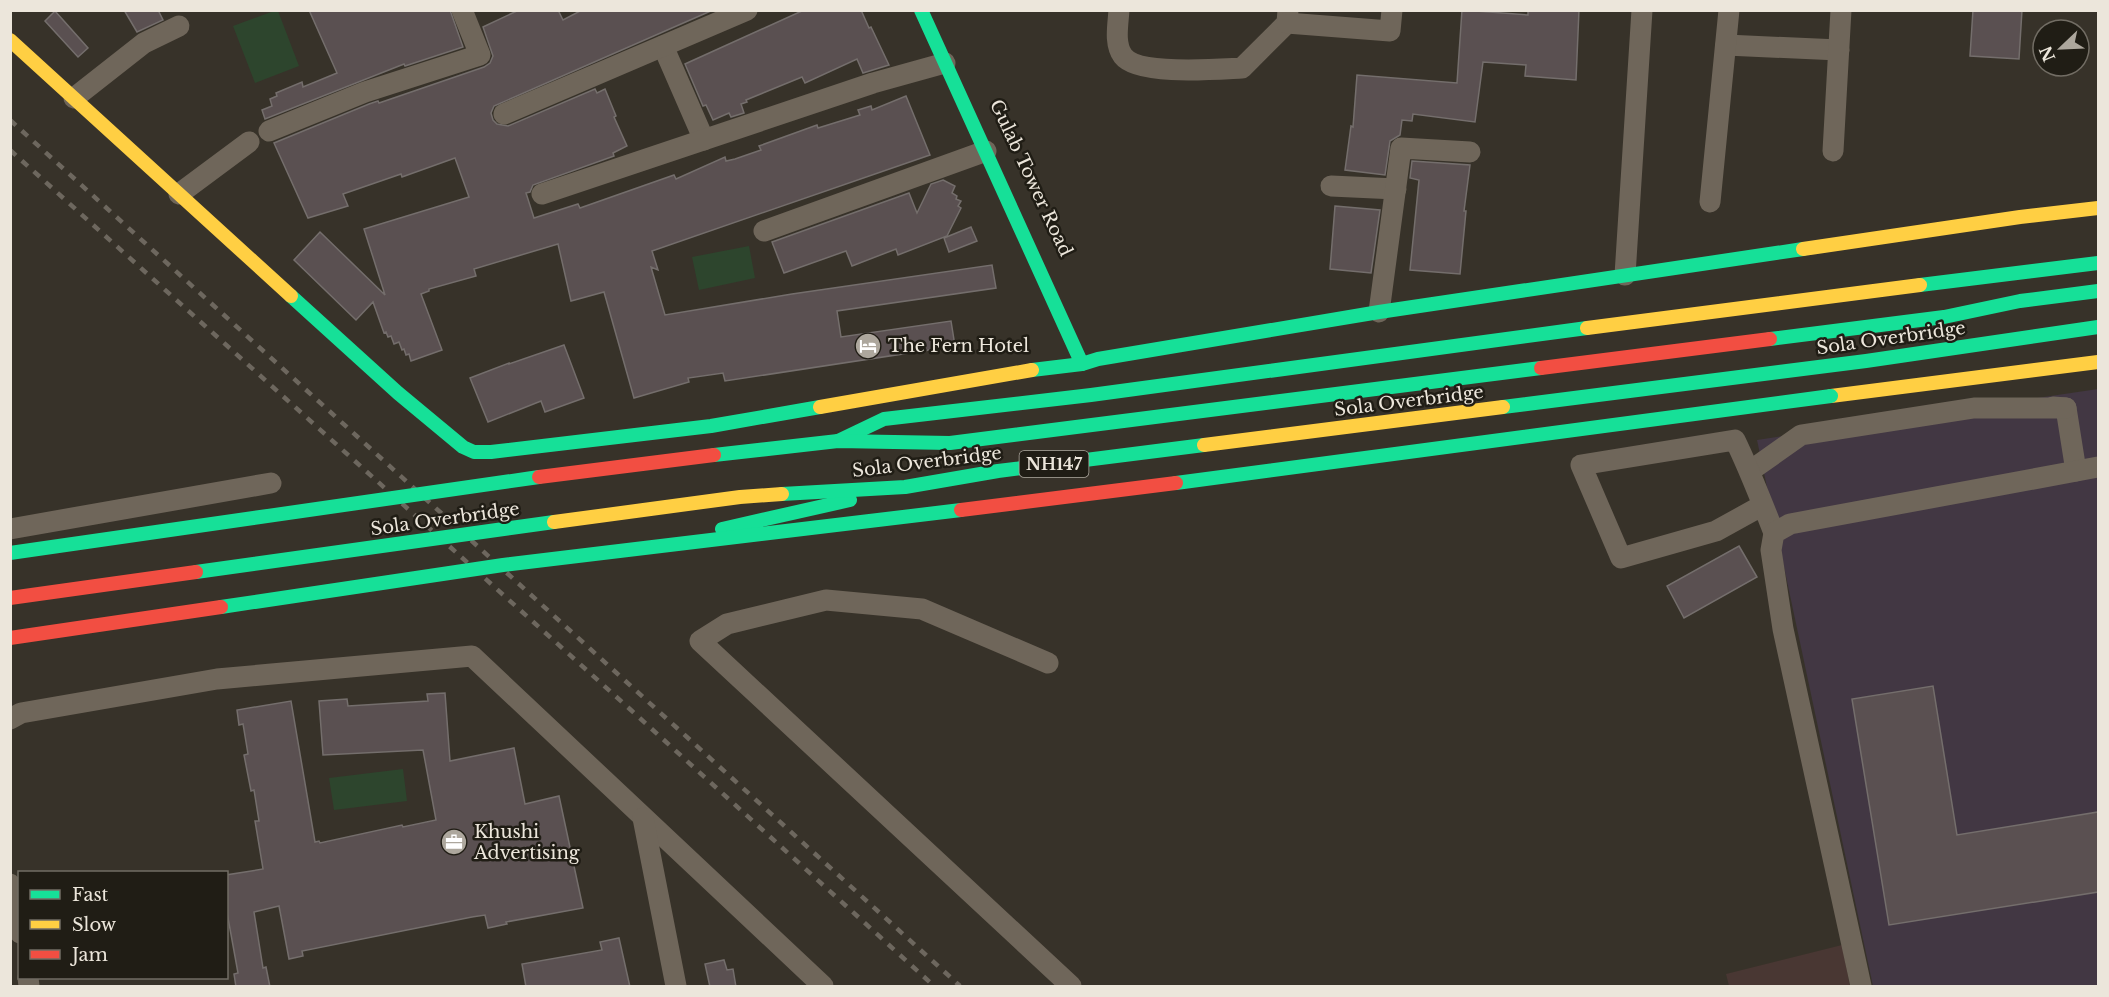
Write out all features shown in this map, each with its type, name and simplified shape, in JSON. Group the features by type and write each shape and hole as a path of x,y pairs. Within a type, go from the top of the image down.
{"main road":[{"path":"921,10 1082,364"},
{"name":"Gulab Tower Road","path":"934,10 1076,317"},
{"path":"10,40 398,393 463,447 474,453 711,426 1020,371 1082,364 1095,354 2020,217 2098,208"},
{"path":"838,441 884,419 1161,386 2098,263"},
{"name":"Sola Overbridge","path":"10,553 518,480 838,441 950,442 1944,317 2020,301 2098,291"},
{"name":"Sola Overbridge","path":"10,598 740,497 904,487 998,471 1866,361 2098,327"},
{"path":"10,638 491,566 1130,489 2098,362"},
{"path":"633,549 904,487"}],"street":[{"path":"269,131 365,93 480,54 462,10"},
{"path":"504,114 747,10"},
{"path":"1119,10 1117,32 1119,48 1123,56 1137,65 1160,69 1242,68 1288,17 1391,29"},
{"path":"1625,275 1642,10"},
{"path":"1710,202 1730,10"},
{"path":"1833,151 1841,10"},
{"path":"74,98 144,43 179,26"},
{"path":"1726,45 1839,50"},
{"path":"663,46 704,140"},
{"path":"542,194 873,83 945,63"},
{"path":"179,194 249,142"},
{"path":"1379,312 1401,148 1470,152"},
{"path":"764,231 986,152"},
{"path":"1331,186 1396,189"},
{"path":"1831,396 2066,408"},
{"path":"1750,471 1801,435 1974,408 2066,408"},
{"path":"2066,408 2076,471"},
{"path":"1763,505 1716,531 1622,558 1581,465 1735,440 1750,471 1774,533 1772,550 1783,629 1861,987"},
{"path":"1774,533 1790,524 2098,467"},
{"path":"10,529 271,483"},
{"path":"1048,663 922,609 826,600 727,624 700,641 1071,987"},
{"path":"10,720 21,713 217,679 472,656 823,987"},
{"path":"643,818 676,987"},
{"path":"10,884 18,923"}],"shaded area":[{"path":"2098,389 2098,986 1873,986 1757,440"},
{"path":"1842,945 1850,986 1729,986 1726,974"}],"green space":[{"path":"278,11 299,66 255,83 233,26"},
{"path":"749,246 755,278 699,290 692,257"},
{"path":"403,769 407,801 334,810 329,778"}],"building":[{"path":"124,10 158,10 163,20 137,32"},
{"path":"309,10 450,10 463,47 405,66 404,64 265,119 262,110 272,106 270,99 277,96 276,93 302,82 303,87 337,73"},
{"path":"519,10 558,10 563,20 582,10 713,10 494,106 491,113 493,120 497,124 508,126 595,89 597,93 605,89 627,146 613,153 614,156 533,185 530,192 526,193 534,218 578,204 580,208 674,175 676,179 725,157 726,161 735,159 761,150 759,146 817,125 818,128 860,115 858,110 871,106 872,110 906,96 930,155 652,251 658,270 651,267 665,315 992,265 996,288 837,311 841,337 951,321 955,346 725,381 723,373 688,378 689,382 634,398 604,292 571,301 558,244 474,269 476,276 429,289 421,294 442,350 411,361 409,354 406,355 399,342 394,344 391,336 388,337 386,332 384,333 373,302 356,320 294,260 320,232 385,295 364,229 469,197 455,158 402,177 401,174 343,194 348,206 308,218 274,143 369,104 378,101 379,103 484,67 490,63 493,56 483,27"},
{"path":"804,10 861,10 889,65 863,73 857,59 805,83 802,77 746,100 747,102 741,104 744,113 731,117 729,113 713,120 706,105 703,106 685,64"},
{"path":"1462,10 1528,15 1528,10 1579,10 1576,80 1525,76 1526,65 1483,62 1475,122 1413,114 1412,121 1402,120 1400,135 1390,141 1385,175 1345,170 1351,126 1353,127 1357,75 1457,83"},
{"path":"1973,10 2022,10 2019,59 1970,56"},
{"path":"55,11 88,48 78,57 45,21"},
{"path":"1412,161 1470,165 1460,274 1410,270 1419,180 1410,178"},
{"path":"943,180 955,186 952,193 957,196 956,199 961,201 958,206 961,208 947,236 898,255 896,249 852,266 846,251 784,273 772,242 909,193 917,213 931,184"},
{"path":"1335,206 1380,210 1371,273 1330,269"},
{"path":"971,227 977,241 949,252 944,238"},
{"path":"564,345 584,398 545,412 541,401 488,422 470,378"},
{"path":"1739,546 1757,577 1684,618 1667,586"},
{"path":"1933,686 1957,835 2098,812 2098,892 1889,925 1852,699"},
{"path":"445,693 450,761 514,748 525,804 559,796 583,908 506,922 507,924 488,928 485,915 472,917 302,951 303,956 289,959 279,906 254,912 263,968 266,967 270,987 236,987 234,974 238,973 228,918 228,875 263,869 255,821 259,821 254,790 251,791 244,755 248,754 243,724 239,725 237,710 291,701 315,842 320,843 436,820 423,750 323,755 319,701 347,699 348,706 428,701 427,694"},
{"path":"619,938 630,987 526,987 522,964 602,950 600,942"},
{"path":"724,960 727,970 733,969 736,987 710,987 705,964"}],"railway":[{"path":"10,120 960,986"},
{"path":"10,150 934,986"}],"traffic: fast":[{"path":"921,10 1082,364"},
{"path":"1032,370 1082,364 1098,359 1379,312 1803,249"},
{"path":"1920,285 2098,263"},
{"path":"1770,339 1944,317 2020,301 2098,291"},
{"path":"291,296 398,393 463,447 474,452 491,452 711,426 820,407"},
{"path":"1503,407 1866,361 2098,327"},
{"path":"838,441 884,419 1091,395 1587,328"},
{"path":"714,455 838,441 950,443 1541,368"},
{"path":"1176,483 1831,396"},
{"path":"782,494 905,487 998,471 1204,445"},
{"path":"10,553 539,477"},
{"path":"722,529 850,500"},
{"path":"221,607 503,565 961,510"},
{"path":"196,572 554,522"}],"traffic: slow":[{"path":"10,40 291,296"},
{"path":"1803,249 2020,217 2098,208"},
{"path":"1587,328 1920,285"},
{"path":"1831,396 2098,362"},
{"path":"820,407 1032,370"},
{"path":"1204,445 1503,407"},
{"path":"554,522 740,497 782,494"}],"traffic: jam":[{"path":"1541,368 1770,339"},
{"path":"539,477 714,455"},
{"path":"961,510 1176,483"},
{"path":"10,598 196,572"},
{"path":"10,638 221,607"}],"place":[{"name":"The Fern Hotel","path":"868,346"},
{"name":"Khushi Advertising","path":"454,842"}]}
